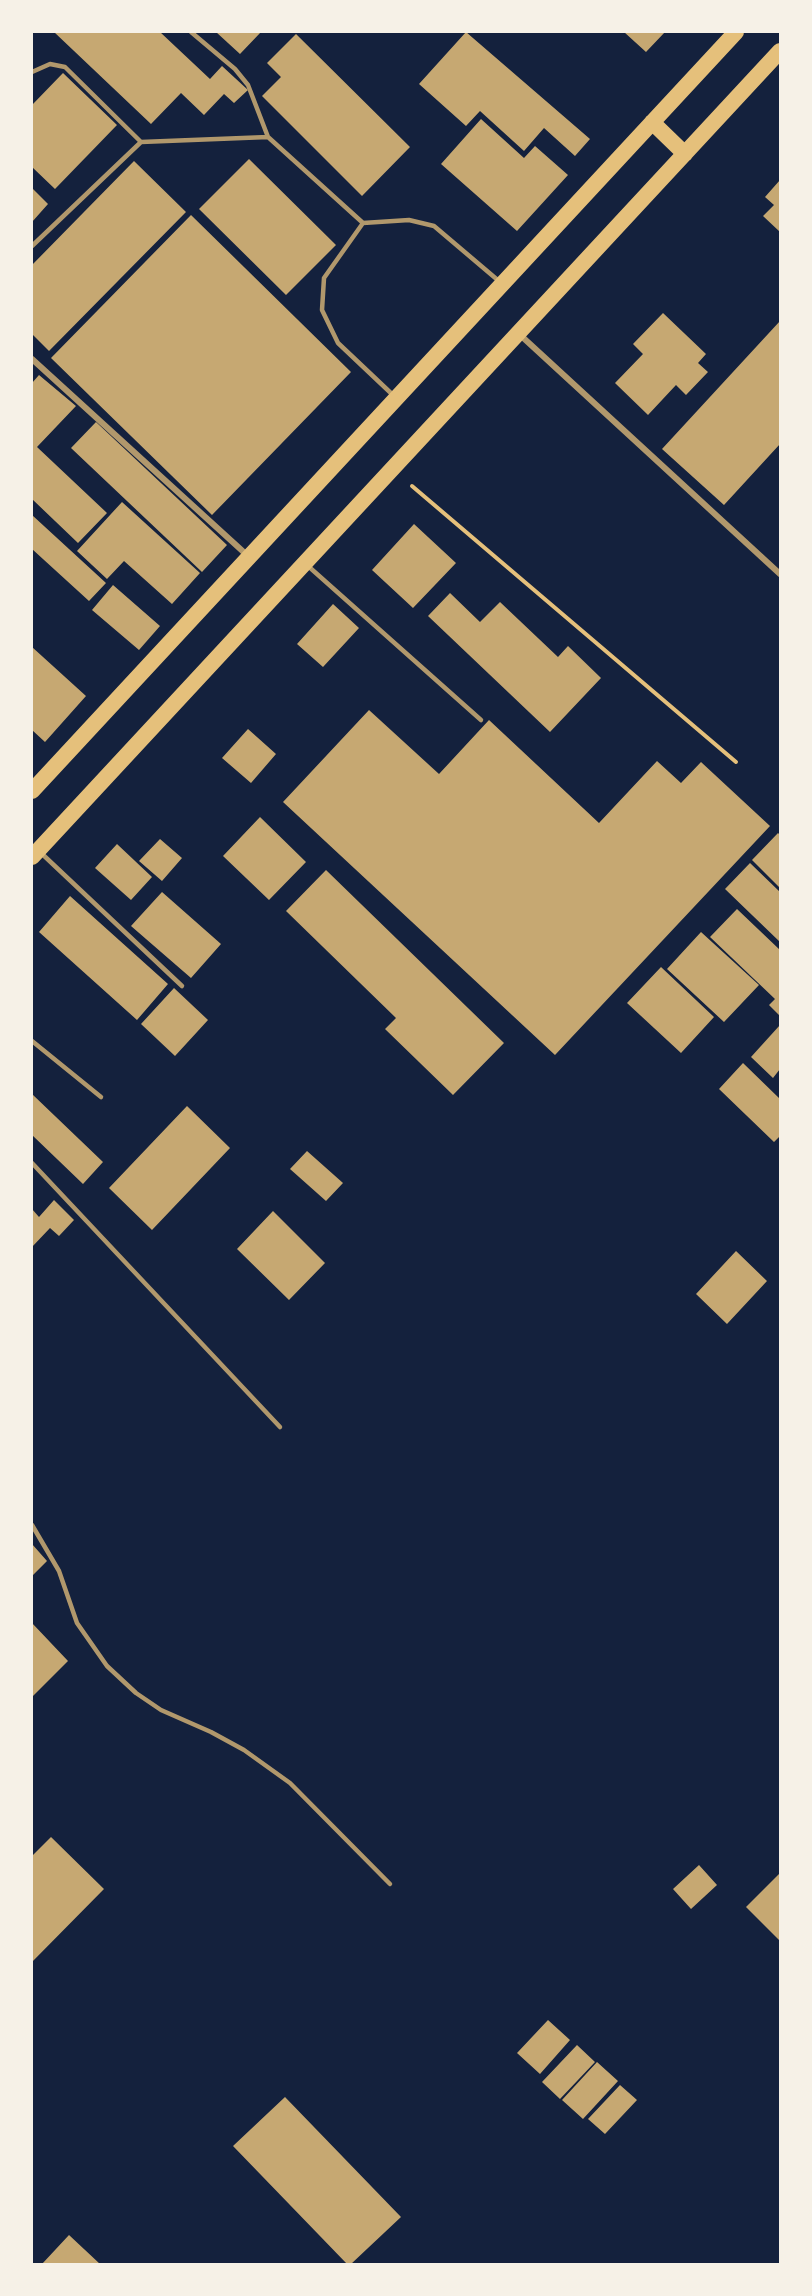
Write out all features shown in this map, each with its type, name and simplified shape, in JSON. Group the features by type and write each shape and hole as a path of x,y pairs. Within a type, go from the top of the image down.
{"highway":[{"path":"32,791 736,32"},
{"path":"35,854 780,51"},
{"path":"652,122 685,154"}],"street":[{"path":"518,333 780,574"},
{"path":"32,359 248,557"}],"lane":[{"path":"191,32 236,69 248,85 268,137 363,223 409,220 434,226 502,284"},
{"path":"32,72 50,64 65,67 141,142"},
{"path":"32,246 141,142 268,137"},
{"path":"363,223 324,278 322,310 338,343 396,398"},
{"path":"304,563 481,720"},
{"path":"35,854 182,986"},
{"path":"32,1041 101,1097"},
{"path":"32,1163 280,1427"},
{"path":"32,1525 59,1571 77,1623 107,1666 136,1693 161,1710 236,1745 290,1783 390,1884"}],"path":[{"path":"392,469 736,762"}],"building":[{"path":"54,32 160,32 210,79 222,66 248,90 234,103 224,94 204,115 181,93 151,124"},
{"path":"216,32 261,32 240,54"},
{"path":"466,32 590,139 575,156 544,128 524,151 480,111 466,126 419,84"},
{"path":"624,32 665,32 646,52"},
{"path":"296,34 410,147 362,196 262,96 281,77 267,63"},
{"path":"63,73 117,125 55,189 32,167 32,105"},
{"path":"481,119 524,158 535,146 568,175 517,231 441,164"},
{"path":"249,159 336,245 286,295 199,209"},
{"path":"134,161 186,212 49,351 32,334 32,265"},
{"path":"780,180 780,232 763,216 774,205 765,197"},
{"path":"32,188 48,204 32,222"},
{"path":"191,215 351,372 212,515 51,358"},
{"path":"663,313 706,354 698,363 708,372 686,395 676,385 648,415 615,383 643,354 633,344"},
{"path":"780,321 780,444 724,505 662,449"},
{"path":"39,375 76,406 37,447 107,513 78,543 32,499 32,383"},
{"path":"96,422 227,545 202,572 71,448"},
{"path":"122,502 200,573 172,604 124,561 107,579 77,551"},
{"path":"32,515 106,583 89,601 32,549"},
{"path":"414,524 456,563 413,608 372,570"},
{"path":"113,585 160,626 139,650 92,610"},
{"path":"450,593 480,622 500,602 558,657 568,646 601,678 550,732 428,616"},
{"path":"333,604 359,628 323,667 297,644"},
{"path":"32,647 86,696 45,742 32,730"},
{"path":"369,710 439,774 489,720 599,823 657,761 681,783 701,762 770,826 555,1055 283,802"},
{"path":"248,729 276,754 251,783 222,758"},
{"path":"260,817 306,862 269,900 223,856"},
{"path":"778,833 780,835 780,888 752,860"},
{"path":"160,839 182,858 162,881 139,861"},
{"path":"117,844 152,877 131,900 95,868"},
{"path":"750,863 780,892 780,942 725,889"},
{"path":"326,870 504,1043 453,1095 385,1029 396,1018 286,911"},
{"path":"162,892 221,944 191,978 131,926"},
{"path":"70,896 168,984 137,1020 39,932"},
{"path":"737,909 780,950 780,1016 769,1005 775,999 710,937"},
{"path":"701,932 759,985 724,1022 667,969"},
{"path":"661,967 714,1017 681,1053 627,1003"},
{"path":"174,988 208,1020 175,1056 141,1024"},
{"path":"780,1025 780,1069 773,1078 751,1057"},
{"path":"743,1063 780,1099 780,1136 774,1142 719,1089"},
{"path":"32,1094 103,1162 83,1184 32,1135"},
{"path":"187,1106 230,1148 152,1230 109,1188"},
{"path":"307,1151 343,1183 326,1201 290,1169"},
{"path":"54,1200 74,1220 59,1236 50,1228 32,1247 32,1209 39,1217"},
{"path":"273,1211 325,1263 289,1300 237,1249"},
{"path":"736,1251 767,1281 727,1324 696,1294"},
{"path":"32,1544 47,1561 32,1576"},
{"path":"32,1623 68,1661 32,1697"},
{"path":"51,1837 104,1889 32,1962 32,1856"},
{"path":"699,1865 717,1885 691,1909 673,1889"},
{"path":"780,1873 780,1941 746,1907"},
{"path":"548,2020 570,2040 540,2074 517,2053"},
{"path":"577,2045 595,2062 560,2099 542,2082"},
{"path":"597,2062 618,2081 583,2119 562,2100"},
{"path":"620,2085 637,2100 605,2134 588,2119"},
{"path":"285,2097 401,2217 351,2264 347,2264 233,2146"},
{"path":"69,2235 100,2264 42,2264"}]}
